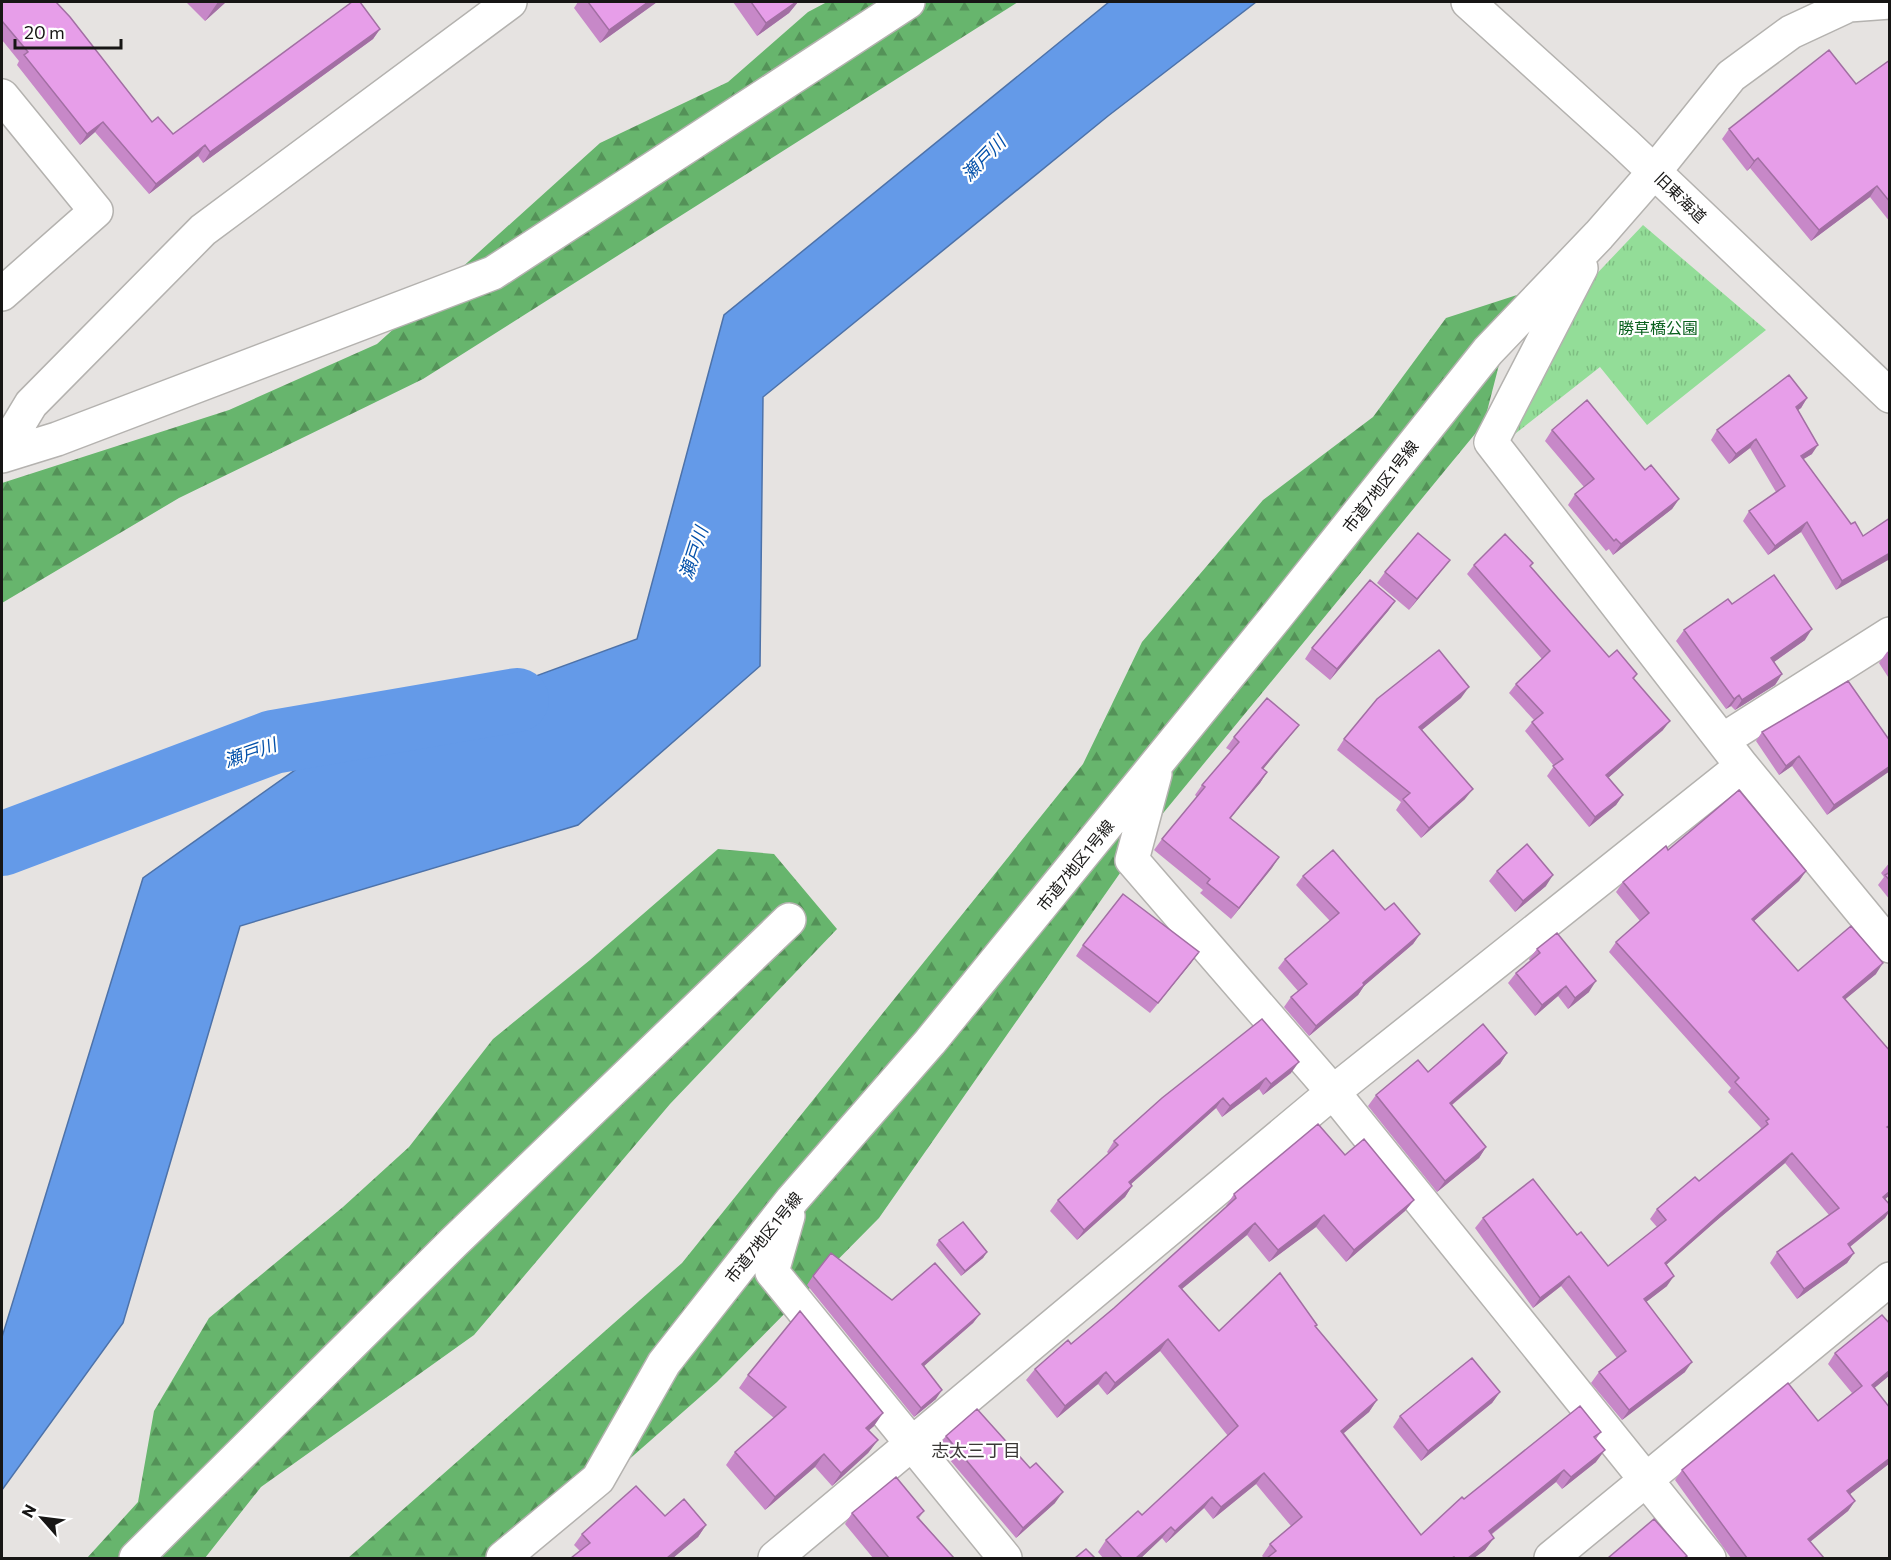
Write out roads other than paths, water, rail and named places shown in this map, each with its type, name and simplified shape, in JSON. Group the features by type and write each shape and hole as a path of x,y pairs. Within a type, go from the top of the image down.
{"street":[{"path":"2,454 31,404 203,230 510,2"},
{"path":"2,454 57,440 493,273 908,2"},
{"name":"旧東海道","path":"1468,2 1625,144 1890,396"},
{"path":"1853,3 1890,2"},
{"name":"市道7地区1号線","path":"503,1558 598,1479 664,1363 792,1200 930,1042 1158,763 1488,351 1599,235 1654,172 1731,75 1791,32 1853,3"},
{"path":"2,96 96,211 2,294"},
{"path":"1599,235 1491,442 1732,753 1890,946"},
{"path":"775,1558 1333,1092 1732,753 1890,634"},
{"path":"1158,763 1132,860 1333,1092 1708,1558"},
{"path":"136,1558 454,1242 789,921"},
{"path":"792,1200 772,1272 1005,1558"},
{"path":"1551,1558 1890,1280"}],"water":[{"path":"1109,2 1256,2 1108,116 763,397 760,666 578,825 240,926 123,1323 2,1490 2,1337 143,878 312,758 637,639 724,315"}],"waterway":[{"name":"瀬戸川","path":"2,844 273,742 517,700"}],"district":[{"name":"志太三丁目","path":"976,1450"}],"park label":[{"name":"勝草橋公園","path":"1658,327"}]}
